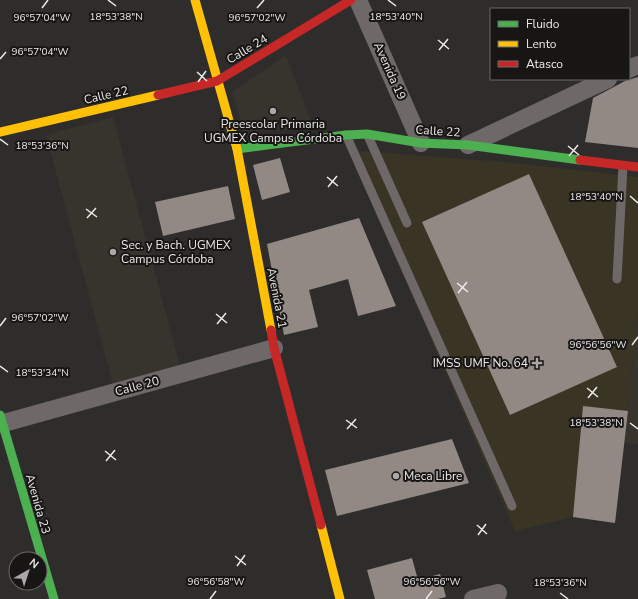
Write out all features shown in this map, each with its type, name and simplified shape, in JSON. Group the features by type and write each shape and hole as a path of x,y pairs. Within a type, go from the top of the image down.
{"street":[{"name":"Avenida 21","path":"194,0 236,149 274,348 340,599"},
{"name":"Calle 24","path":"217,81 351,0"},
{"name":"Avenida 19","path":"358,0 421,143"},
{"path":"468,145 606,80"},
{"name":"Calle 22","path":"0,132 217,81"},
{"name":"Calle 22","path":"236,149 346,134 367,134 421,143 468,145 638,167"},
{"name":"Calle 20","path":"1,420 274,348"},
{"name":"Avenida 23","path":"1,420 54,599"},
{"path":"474,599 498,593"}],"lane":[{"path":"346,134 512,506"},
{"path":"367,134 407,223"},
{"path":"617,279 623,166"}],"shaded area":[{"name":"Preescolar Primaria UGMEX Campus Córdoba","path":"286,55 314,129 244,132 232,92"},
{"name":"Sec. y Bach. UGMEX Campus Córdoba","path":"113,117 181,370 114,388 46,135"},
{"name":"IMSS UMF No. 64","path":"348,150 515,163 638,177 638,314 615,523 573,517 515,531"},
{"path":"638,314 638,444 624,442"}],"building":[{"path":"638,77 638,148 585,142 593,98"},
{"path":"280,158 290,192 262,200 253,165"},
{"path":"529,174 617,367 510,415 422,222"},
{"path":"228,186 235,219 163,236 155,202"},
{"path":"359,218 396,306 358,316 348,279 309,290 318,327 284,335 267,244"},
{"path":"583,406 628,411 615,523 573,517"},
{"name":"Meca Libre","path":"452,439 469,483 337,516 325,470"},
{"path":"412,558 418,580 440,574 446,597 437,599 375,599 367,570"}],"traffic: fast":[{"path":"237,149 346,135 367,134 421,143 468,145 580,160"},
{"path":"0,415 54,599"}],"traffic: slow":[{"path":"195,0 237,149 271,330"},
{"path":"0,132 158,95"},
{"path":"321,525 340,599"}],"traffic: jam":[{"path":"158,95 217,81 351,0"},
{"path":"580,160 638,167"},
{"path":"271,330 274,348 321,525"}],"place":[{"name":"Preescolar Primaria UGMEX Campus Córdoba","path":"273,111"},
{"name":"Sec. y Bach. UGMEX Campus Córdoba","path":"113,252"},
{"name":"IMSS UMF No. 64","path":"537,363"},
{"name":"Meca Libre","path":"396,476"}]}
